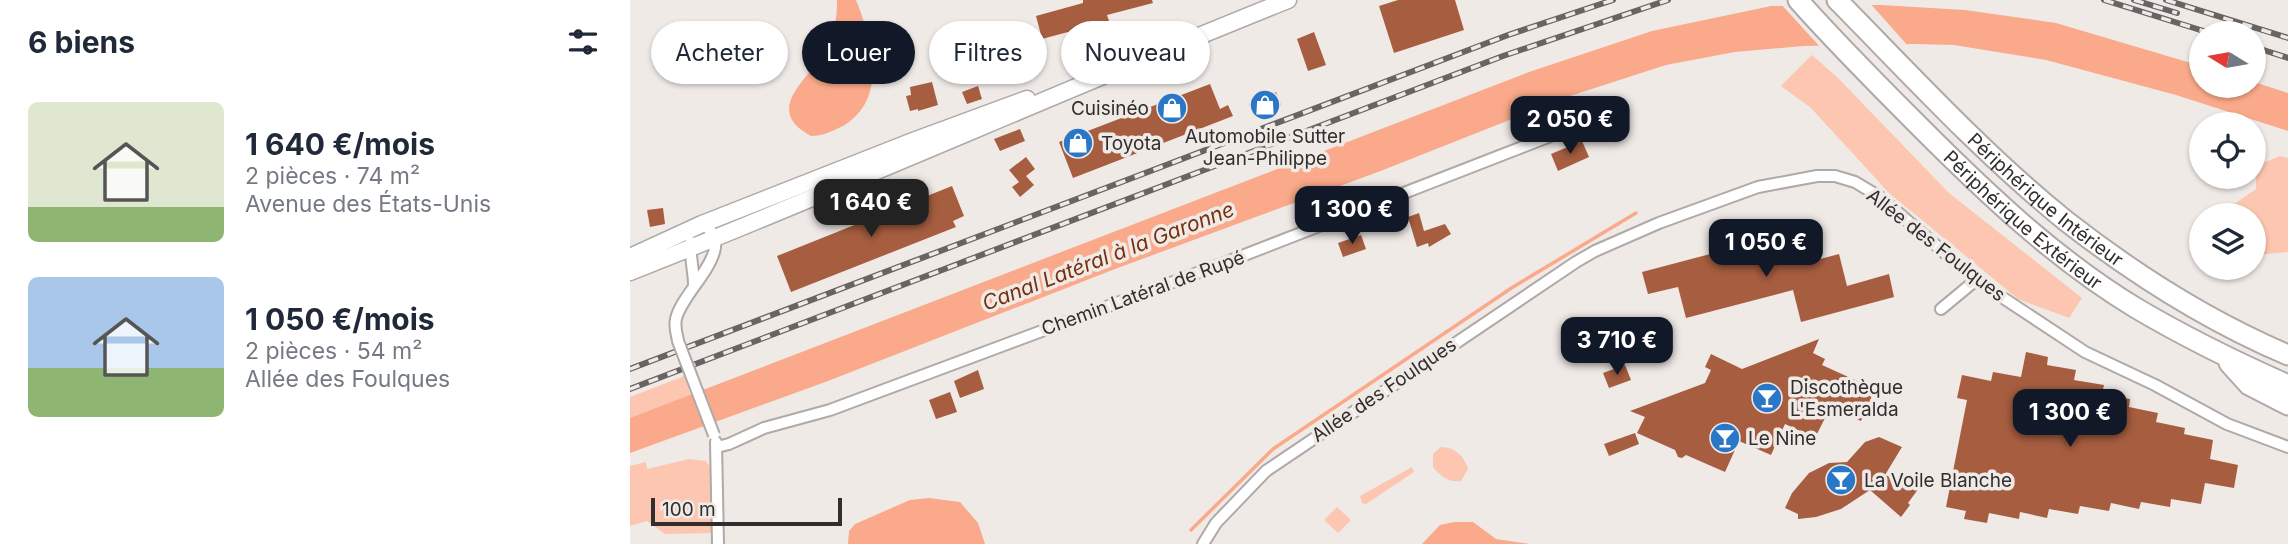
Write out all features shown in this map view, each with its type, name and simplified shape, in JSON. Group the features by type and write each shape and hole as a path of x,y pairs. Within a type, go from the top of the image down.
{"highway":[{"name":"Périphérique Extérieur","path":"1798,0 1847,55 1958,165 2045,243 2135,307 2221,355 2288,385"},
{"name":"Périphérique Intérieur","path":"1837,0 1976,140 2067,221 2187,304 2223,325 2288,355"},
{"path":"2187,304 2228,315 2288,342"},
{"path":"2221,355 2249,385 2288,405"}],"main road":[{"path":"1210,26 1255,6 1288,0"},
{"path":"630,257 698,225 1008,105 1080,84"},
{"path":"630,272 1011,116 1080,84"}],"street":[{"name":"Chemin Latéral de Rupé","path":"717,447 764,428 830,410 1224,263 1566,130"},
{"name":"Allée des Foulques","path":"1203,544 1216,523 1266,471 1556,274 1595,251 1659,223 1758,187 1817,176 1835,176 1855,182 1880,197 1976,280 2085,352 2155,385 2227,424 2288,447"},
{"path":"694,284 694,261 690,249 698,225 711,229 716,238 709,263 694,284 676,319 675,328 717,447 718,544"},
{"path":"1941,309 1976,280"}],"shaded area":[{"path":"1812,55 1837,77 1949,193 2082,298 2069,318 2018,299 1889,193 1811,108 1781,86"},
{"path":"2280,156 2288,158 2288,252 2266,254 2266,203 2236,203 2256,189 2266,189 2266,162"},
{"path":"684,376 691,396 630,418 630,397"},
{"path":"1441,447 1455,451 1464,460 1468,469 1461,481 1445,478 1433,467 1433,454"},
{"path":"689,459 706,461 712,470 712,533 665,534 647,521 630,526 630,466 646,462 647,469"},
{"path":"1412,467 1414,472 1366,504 1362,503 1360,496"},
{"path":"1337,507 1351,520 1338,533 1324,520"}],"water":[{"path":"837,0 856,0 863,21 836,21"},
{"name":"Canal Latéral à la Garonne","path":"1881,5 1965,10 2056,23 2189,62 2189,98 2266,98 2266,86 2288,93 2288,131 2266,124 2266,112 2229,112 2046,60 1954,45 1803,46 1735,52 1666,65 1570,96 1378,172 1115,269 828,381 630,453 630,418 1529,72 1652,31 1771,6"},
{"path":"802,81 802,84 872,84 867,101 843,126 811,136 796,126 790,115 794,93"},
{"path":"929,498 960,502 978,523 985,544 848,544 849,531 855,524 910,500"},
{"path":"1473,522 1496,539 1530,544 1422,544 1440,525"}],"pier":[{"path":"1868,1 1909,47 1822,49 1780,3"}],"building":[{"path":"1083,0 1152,0 1153,3 1107,15 1109,21 1061,21 1061,34 1047,38 1047,21 1037,21 1036,16 1083,3"},
{"path":"1398,0 1455,0 1464,30 1394,53 1379,6"},
{"path":"1314,32 1326,65 1308,71 1297,39"},
{"path":"933,84 938,105 910,111 906,96 911,95 910,87"},
{"path":"1210,84 1220,109 1228,105 1233,116 1073,178 1059,142"},
{"path":"978,86 982,99 967,104 962,92"},
{"path":"1276,92 1281,105 1253,115 1249,104"},
{"path":"1020,129 1025,141 1000,151 994,139"},
{"path":"1582,141 1589,157 1558,171 1551,154"},
{"path":"1026,157 1035,169 1026,176 1034,185 1020,197 1012,187 1019,182 1009,170"},
{"path":"952,186 964,216 953,221 956,227 791,292 777,256"},
{"path":"663,208 665,224 650,227 647,210"},
{"path":"1419,213 1424,231 1445,224 1451,234 1429,247 1428,243 1417,247 1408,217"},
{"path":"1801,230 1809,262 1839,254 1847,286 1889,274 1894,297 1801,322 1793,290 1686,318 1678,287 1648,294 1642,272"},
{"path":"1361,235 1366,249 1343,257 1338,243"},
{"name":"Discothèque L'Esmeralda","path":"1819,339 1813,353 1825,359 1822,365 1875,389 1861,421 1830,408 1815,438 1785,424 1771,455 1739,441 1725,472 1686,455 1678,457 1675,450 1637,433 1645,417 1630,411 1705,383 1711,370 1705,367 1711,354 1742,369"},
{"path":"2026,352 2048,357 2047,365 2076,370 2074,380 2104,385 2102,394 2130,399 2129,407 2158,413 2156,422 2185,428 2184,434 2213,440 2210,459 2238,465 2234,488 2205,483 2201,504 2171,499 2170,507 2141,502 2139,509 2111,503 2109,511 2080,506 2078,514 2049,509 2047,518 2020,512 2019,519 1989,513 1987,523 1964,519 1966,511 1946,507 1967,400 1957,398 1962,375 1991,381 1993,372 2021,377"},
{"path":"1625,365 1631,380 1609,388 1603,373"},
{"path":"978,370 984,389 960,398 954,381"},
{"path":"950,392 957,412 936,419 929,400"},
{"path":"1635,433 1639,444 1609,456 1604,444"},
{"name":"La Voile Blanche","path":"1879,437 1902,447 1885,475 1919,488 1901,517 1870,490 1841,509 1816,517 1798,519 1798,514 1785,508 1792,493 1809,473 1829,463 1847,462 1865,442"}],"waterway":[{"path":"1191,530 1273,449 1513,287 1636,213"}],"railway":[{"path":"630,369 1508,35 1613,0"},
{"path":"630,389 1503,56 1668,0"},
{"path":"2104,0 2189,26"},
{"path":"2134,0 2177,13"},
{"path":"2166,0 2288,38"},
{"path":"2266,51 2288,58"}],"place":[{"name":"Automobile Sutter Jean-Philippe","path":"1265,105"},
{"name":"Cuisinéo","path":"1172,108"},
{"name":"Toyota","path":"1078,143"},
{"name":"Discothèque L'Esmeralda","path":"1767,398"},
{"name":"Le Nine","path":"1725,438"},
{"name":"La Voile Blanche","path":"1841,480"}]}
